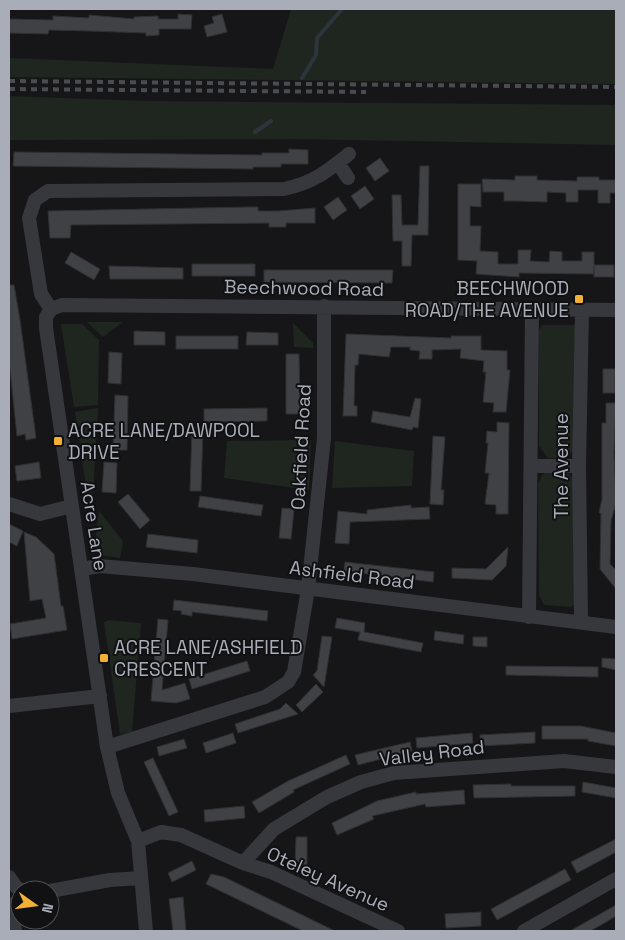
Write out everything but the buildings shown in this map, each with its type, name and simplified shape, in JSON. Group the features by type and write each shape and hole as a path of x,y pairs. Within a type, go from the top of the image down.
{"street":[{"path":"51,309 41,294 29,218 35,200 48,191 284,188 303,185 321,177 349,154"},
{"path":"338,164 348,178"},
{"name":"Beechwood Road","path":"51,309 62,304 616,310"},
{"name":"Oakfield Road","path":"107,747 265,697 278,691 288,682 294,672 308,589 324,438 324,306"},
{"name":"Acre Lane","path":"51,309 46,317 46,328 107,747 118,793 138,841 146,931"},
{"name":"The Avenue","path":"529,617 532,466 532,310"},
{"name":"The Avenue","path":"581,622 579,466 582,311"},
{"path":"532,466 579,466"},
{"path":"9,504 40,514 72,506"},
{"name":"Ashfield Road","path":"82,569 99,566 193,574 616,627"},
{"path":"9,706 100,696"},
{"name":"Valley Road","path":"243,863 274,829 327,797 361,782 394,773 564,760 616,767"},
{"path":"138,841 160,832 181,835 243,863"},
{"name":"Oteley Avenue","path":"243,863 271,872 398,931"},
{"path":"60,889 110,880 141,878"},
{"path":"524,931 616,879"}],"shaded area":[{"path":"291,9 616,9 616,84 9,77 9,58 273,69"},
{"path":"9,96 147,101 616,105 616,145 298,139 9,140"},
{"path":"87,322 123,322 103,337"},
{"path":"293,323 313,343 313,348 294,347"},
{"path":"61,324 82,324 99,340 98,405 74,407"},
{"path":"542,325 575,325 575,448 566,459 548,458 539,446 539,330"},
{"path":"98,408 93,493 87,494 75,412"},
{"path":"311,440 309,490 224,478 227,441"},
{"path":"335,441 414,451 412,486 332,488"},
{"path":"548,471 566,471 575,482 575,603 571,607 544,605 539,595 538,484 542,475"},
{"path":"99,511 123,541 120,558 104,556 94,551"},
{"path":"109,620 141,623 132,732 120,734 104,622"}],"waterway":[{"path":"302,78 316,55 317,38 342,9"},
{"path":"255,132 271,121"}],"railway":[{"path":"9,81 616,87"},
{"path":"9,89 366,92"}],"place":[{"name":"BEECHWOOD ROAD/THE AVENUE","path":"579,299"},
{"name":"ACRE LANE/DAWPOOL DRIVE","path":"58,441"},
{"name":"ACRE LANE/ASHFIELD CRESCENT","path":"104,658"}]}
